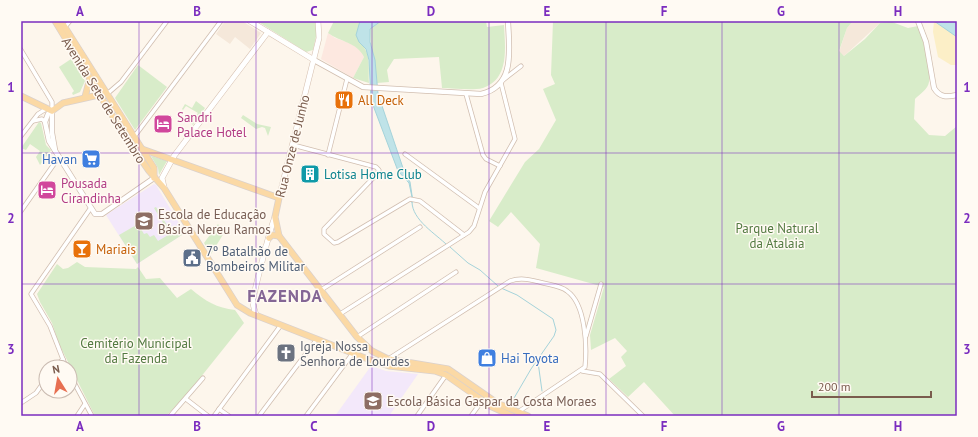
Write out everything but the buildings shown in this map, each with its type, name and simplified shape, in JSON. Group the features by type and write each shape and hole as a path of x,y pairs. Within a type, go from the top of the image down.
{"main road":[{"name":"Avenida Sete de Setembro","path":"55,21 124,135 154,178 164,188 235,302 245,310 256,315 355,354 397,368 435,372 446,375"},
{"name":"Avenida Sete de Setembro","path":"61,21 154,168 154,178"},
{"path":"250,21 314,60"},
{"name":"Rua Onze de Junho","path":"256,315 253,302 271,225 275,217 280,198 314,60 320,33 318,21"},
{"path":"164,188 162,178 172,159 268,32"},
{"path":"85,97 90,78"},
{"path":"21,96 52,111 63,103 100,94 108,94"},
{"path":"142,149 280,198"},
{"path":"275,217 279,236 364,346 388,359 448,369 503,409"},
{"path":"269,238 272,235 279,236"},
{"path":"245,310 253,302"},
{"path":"355,354 362,351 364,346"},
{"path":"446,375 482,401 513,414 528,416"}],"street":[{"path":"65,27 70,21"},
{"path":"108,94 121,82 167,21"},
{"path":"134,138 220,21"},
{"path":"340,314 464,235 474,226 479,208 515,136 502,82 509,63 508,21"},
{"path":"918,21 926,42 934,88 937,93 945,97 957,95"},
{"path":"21,50 52,102 52,133 56,152"},
{"path":"314,60 359,86 368,88 466,94 484,94 494,89 521,66"},
{"path":"328,154 347,79"},
{"path":"466,94 483,155 486,160 500,166"},
{"path":"21,136 32,121 46,109"},
{"path":"52,111 48,114 45,122 49,141 90,209 97,215 102,214 154,178"},
{"path":"32,121 42,119 45,122"},
{"path":"293,145 376,167 379,170 376,175 324,229 324,234 335,243 410,199 415,199 464,235"},
{"path":"405,154 479,208"},
{"path":"21,211 59,157"},
{"path":"63,359 47,320 31,294 90,209"},
{"path":"321,290 420,227"},
{"path":"356,337 456,272"},
{"path":"382,363 510,281 521,279 567,290 578,307 585,328 586,365 582,371 513,414"},
{"path":"585,339 601,284"},
{"path":"214,416 281,325"},
{"path":"259,416 317,339"},
{"path":"306,416 355,354"},
{"path":"582,371 600,374 643,416"},
{"path":"417,416 446,375"},
{"path":"170,416 203,378"},
{"path":"21,403 32,396 38,389"},
{"path":"78,390 92,416"},
{"path":"186,398 208,416"},
{"path":"471,416 482,401"},
{"path":"76,416 85,404"},
{"path":"219,409 229,416"}],"shaded area":[{"path":"225,21 242,21 261,33 250,49 235,37 230,44 216,34"},
{"path":"853,21 875,21 880,23 844,56 839,52 847,28"},
{"path":"328,33 335,38 350,43 361,50 364,57 353,78 321,59"},
{"name":"Escola de Educação Básica Nereu Ramos","path":"154,184 185,233 137,264 106,215"},
{"name":"Escola Básica Gaspar da Costa Moraes","path":"371,366 386,371 418,374 389,416 335,416"}],"green space":[{"path":"257,21 316,21 317,32 313,50 306,52"},
{"path":"334,21 360,21 359,42 363,46 368,56 369,83 353,78 364,57 353,45 328,33"},
{"path":"381,21 486,21 487,27 504,25 505,52 502,70 492,84 483,88 442,88 439,57 394,59 387,70 389,82 377,83 370,29"},
{"name":"Parque Natural da Atalaia","path":"553,21 853,21 847,28 839,51 844,56 865,39 880,23 892,22 908,28 918,26 929,69 929,82 924,91 915,99 914,119 929,135 945,136 957,126 957,416 675,416 644,382 628,397 609,379 626,366 621,357 627,351 615,338 591,350 590,335 604,287 536,268 540,244 511,212 498,227 489,221 525,162 539,149 556,120 543,89 555,84 551,75"},
{"path":"71,59 85,81 80,92 73,95 72,93 74,91 59,67"},
{"path":"138,65 167,87 135,130 115,98"},
{"path":"196,101 205,108 193,125 190,122 198,113 186,106 183,110 182,109 185,104 192,108"},
{"path":"243,115 257,124 271,127 268,136 265,128 262,127 256,129 241,118"},
{"path":"39,122 41,123 46,145 51,150 40,165 36,157 40,151 30,144 26,150 21,148"},
{"path":"151,156 167,161 159,175 158,168"},
{"path":"156,207 173,235 185,233 137,264 119,235 138,224 144,234 147,233 150,237 154,235 158,241 170,234 154,208"},
{"path":"218,224 224,233 211,254 204,243"},
{"name":"Cemitério Municipal da Fazenda","path":"77,262 85,267 136,269 138,267 146,279 160,278 177,298 191,289 201,297 222,308 235,310 244,323 188,393 166,416 95,416 78,382 78,359 66,359 59,344 52,323 37,294 57,264 63,269 68,268"}],"sand":[{"path":"934,21 957,37 957,65 951,65 938,57 933,32"}],"water":[{"path":"360,21 381,21 370,29 370,42 375,60 378,94 403,168 410,182 413,202 411,202 412,197 409,183 398,171 371,100 369,60 366,49 359,42 356,35"},
{"path":"934,21 957,21 957,37"}],"waterway":[{"path":"412,202 413,209 420,221 447,245"},
{"path":"450,247 498,286"},
{"path":"501,288 517,295 553,319 556,330 554,336 531,369 510,405"},
{"path":"538,362 542,391"}],"place":[{"name":"All Deck","path":"344,100"},
{"name":"Sandri Palace Hotel","path":"163,124"},
{"name":"Havan","path":"91,159"},
{"name":"Lotisa Home Club","path":"310,174"},
{"name":"Pousada Cirandinha","path":"47,190"},
{"name":"Escola de Educação Básica Nereu Ramos","path":"144,221"},
{"name":"Mariais","path":"82,249"},
{"name":"7º Batalhão de Bombeiros Militar","path":"192,258"},
{"name":"Igreja Nossa Senhora de Lourdes","path":"286,353"},
{"name":"Hai Toyota","path":"487,358"},
{"name":"Escola Básica Gaspar da Costa Moraes","path":"373,401"}],"district":[{"name":"FAZENDA","path":"285,296"}]}
